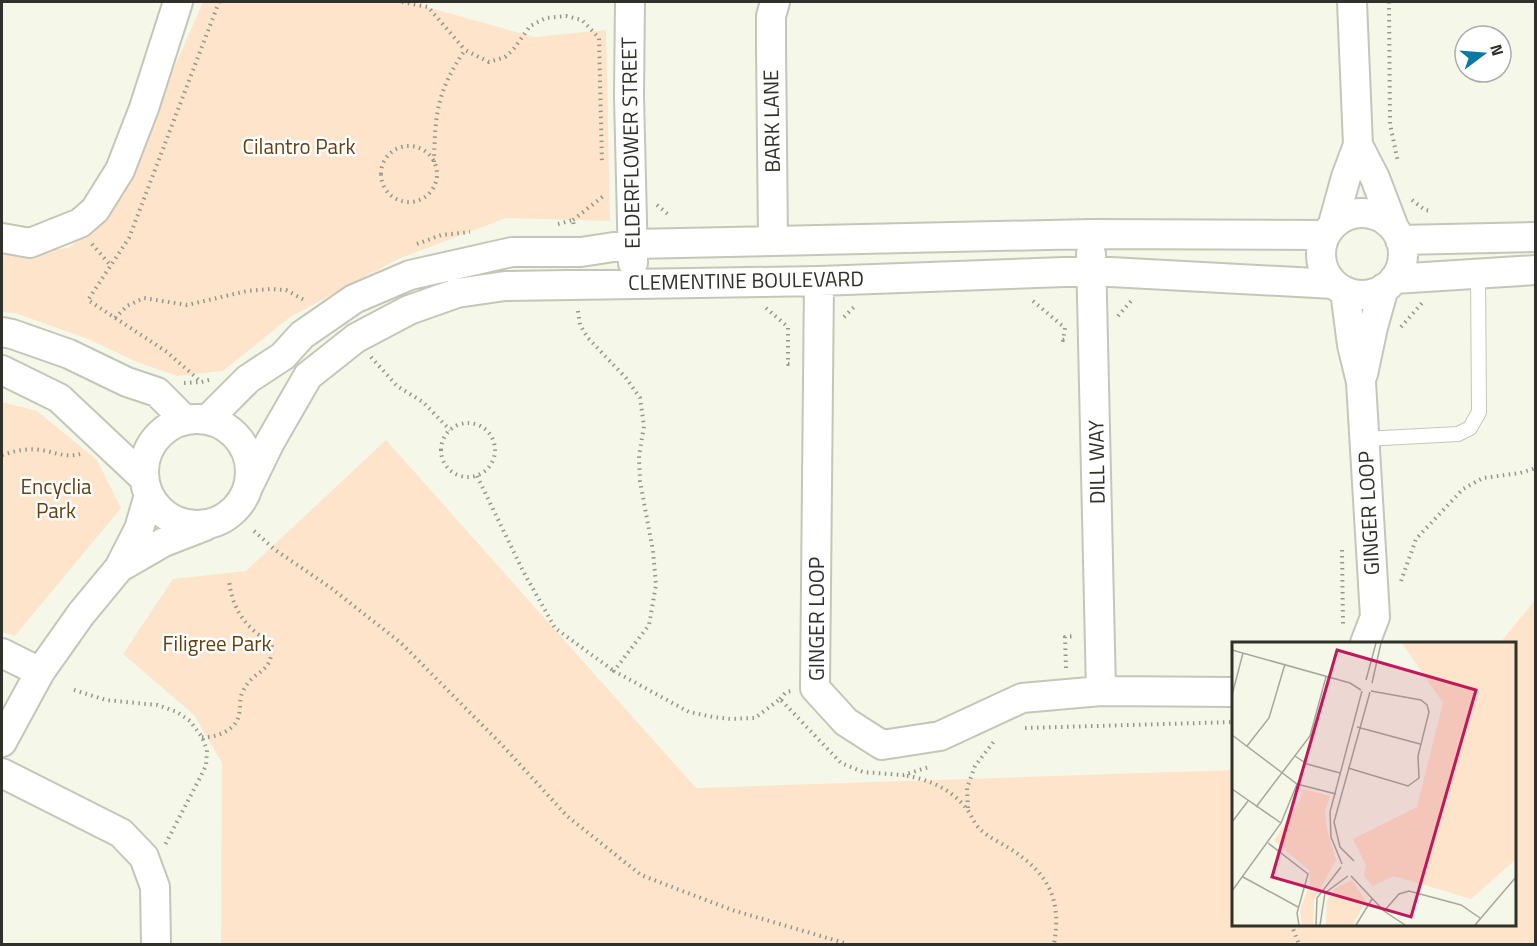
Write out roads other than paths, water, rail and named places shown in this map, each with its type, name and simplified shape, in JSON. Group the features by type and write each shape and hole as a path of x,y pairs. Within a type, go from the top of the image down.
{"street":[{"path":"2,238 30,243 80,224 95,210 124,160 144,108 178,2"},
{"name":"ELDERFLOWER STREET","path":"630,2 629,96 633,284"},
{"name":"BARK LANE","path":"773,241 771,16 775,2"},
{"path":"1352,2 1358,145 1321,248 1321,261 1326,273 1340,287 1358,295 1372,293 1389,283 1478,273 1536,270"},
{"path":"1358,145 1389,182 1397,234 1403,253 1401,266 1389,283"},
{"path":"1329,230 1344,216 1371,213 1383,219 1397,234 1536,237"},
{"name":"CLEMENTINE BOULEVARD","path":"197,419 248,379 283,356 302,335 354,299 410,275 512,252 581,252 633,244 1329,230"},
{"name":"DILL WAY","path":"1090,234 1101,691"},
{"name":"CLEMENTINE BOULEVARD","path":"248,487 270,442 308,376 356,338 409,310 457,293 505,286 819,281 1092,271 1340,287"},
{"name":"GINGER LOOP","path":"819,281 815,688 846,722 882,745 940,736 1022,698 1101,691 1232,692"},
{"name":"GINGER LOOP","path":"1361,382 1368,358 1371,334 1389,283"},
{"name":"GINGER LOOP","path":"1340,287 1361,382 1375,617 1365,642"},
{"path":"2,332 69,354 127,382 157,392 197,419 228,429 239,440 247,455 250,471 248,487 240,504 226,516 164,542 118,568"},
{"path":"2,370 59,398 146,486 159,510 174,520 192,525 210,524"},
{"path":"2,742 40,672 81,614 118,568 140,529 146,486 146,458 154,441 168,428 197,419"},
{"path":"2,653 40,672"},
{"path":"2,773 121,833 144,857 154,887 156,945"}],"lane":[{"path":"1364,439 1458,434 1470,428 1479,412 1478,273"}],"park label":[{"name":"Cilantro Park","path":"299,147"},
{"name":"Encyclia Park","path":"56,499"},
{"name":"Filigree Park","path":"217,644"}]}
